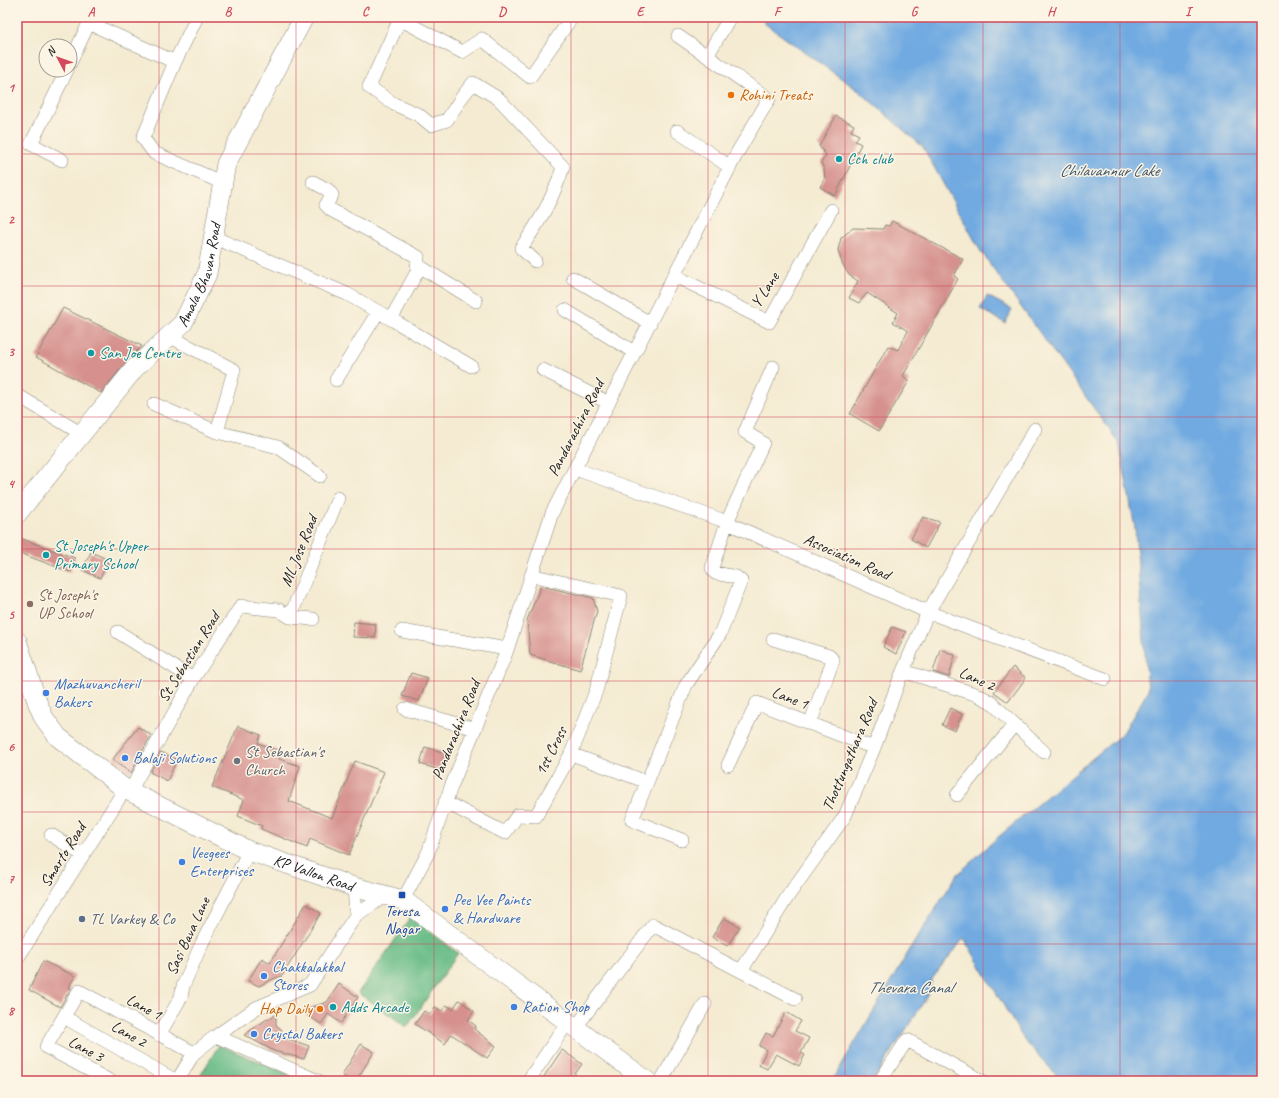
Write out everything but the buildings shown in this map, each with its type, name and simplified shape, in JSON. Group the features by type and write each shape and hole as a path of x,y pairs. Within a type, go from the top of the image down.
{"street":[{"path":"197,17 143,138 154,153 223,183"},
{"name":"Amala Bhavan Road","path":"17,514 135,368 183,323 207,274 226,164 304,17"},
{"path":"535,261 521,248 555,193 563,167 499,99 473,83 447,120 431,125 419,115 394,104 369,87 398,18 462,52 482,39 530,77 572,17"},
{"path":"678,36 706,56 730,17"},
{"path":"78,47 91,20 176,62"},
{"name":"Pandarachira Road","path":"394,898 428,853 446,802 507,649 552,514 730,167 769,99 706,56"},
{"path":"62,160 31,144 63,78"},
{"path":"677,131 730,167"},
{"path":"313,182 328,190 332,195 326,205 331,210 418,257 419,266 417,272 391,319"},
{"name":"Y Lane","path":"675,276 769,322 831,210"},
{"path":"213,237 347,294 470,366"},
{"path":"419,266 476,300"},
{"path":"573,278 650,323"},
{"path":"566,310 634,352"},
{"path":"336,380 378,312"},
{"path":"169,336 234,370 217,432"},
{"path":"682,840 632,820 686,685 720,634 741,581 736,578 715,573 712,568 727,522 763,443 745,432 773,367"},
{"path":"543,370 608,403"},
{"path":"17,395 82,434"},
{"path":"154,404 217,432 278,447 320,476"},
{"name":"Thottungathara Road","path":"741,971 788,896 845,816 874,748 903,671 928,612 1035,428"},
{"name":"Association Road","path":"575,469 727,522 928,612 1105,679"},
{"name":"ML Jose Road","path":"290,617 338,498"},
{"name":"1st Cross","path":"446,802 505,833 518,815 536,816 571,754 596,691 621,596 531,575"},
{"name":"St Sebastian Road","path":"127,790 193,679 241,606 280,610 290,617 313,618"},
{"path":"402,631 507,649"},
{"path":"118,632 193,679"},
{"path":"773,639 829,656 833,660 810,724"},
{"name":"KP Vallon Road","path":"18,648 44,718 58,737 127,790 249,852 354,887 394,898 572,1024 648,1080"},
{"name":"Lane 2","path":"903,671 978,695 991,702 1044,752"},
{"name":"Lane 1","path":"728,765 757,703 874,748"},
{"path":"404,709 475,729"},
{"path":"957,796 1014,725"},
{"path":"571,754 647,782"},
{"name":"Smarto Road","path":"19,953 127,790"},
{"path":"51,835 84,855"},
{"name":"Sasi Bava Lane","path":"159,1035 181,997 183,986 199,949 249,852"},
{"path":"354,887 356,915"},
{"path":"177,1081 194,1053 216,1036 256,1008 310,985 356,915 394,898"},
{"path":"528,1081 572,1024 653,925 795,999"},
{"name":"Lane 1","path":"64,1017 79,991 194,1053"},
{"path":"648,1080 705,1004"},
{"name":"Lane 2","path":"64,1017 177,1081"},
{"name":"Lane 3","path":"64,1017 46,1047 110,1081"},
{"path":"216,1036 318,1081"},
{"path":"880,1081 907,1040 982,1081"}],"green space":[{"path":"411,917 458,953 407,1027 358,993"},
{"path":"219,1045 305,1081 197,1081"}],"water":[{"name":"Chilavannur Lake","path":"768,17 1262,17 1262,1081 1062,1081 1024,1040 964,938 932,979 928,995 873,1081 832,1081 915,941 957,875 997,838 1123,733 1148,691 1135,528 1119,443 980,250 923,147 859,91 764,23"},
{"path":"987,296 1012,309 1005,323 980,309"}],"place":[{"name":"Rohini Treats","path":"731,95"},
{"name":"Cch club","path":"839,159"},
{"name":"San Joe Centre","path":"91,353"},
{"name":"St Joseph's Upper Primary School","path":"46,555"},
{"name":"St Joseph's UP School","path":"30,604"},
{"name":"Mazhuvancheril Bakers","path":"46,693"},
{"name":"Balaji Solutions","path":"125,758"},
{"name":"St Sebastian's Church","path":"237,761"},
{"name":"Veegees Enterprises","path":"182,862"},
{"name":"Teresa Nagar","path":"402,895"},
{"name":"Pee Vee Paints & Hardware","path":"445,909"},
{"name":"TL Varkey & Co","path":"82,919"},
{"name":"Chakkalakkal Stores","path":"264,976"},
{"name":"Adds Arcade","path":"333,1007"},
{"name":"Ration Shop","path":"514,1007"},
{"name":"Hap Daily","path":"320,1009"},
{"name":"Crystal Bakers","path":"254,1034"}],"water label":[{"name":"Thevara Canal","path":"910,987"}]}
